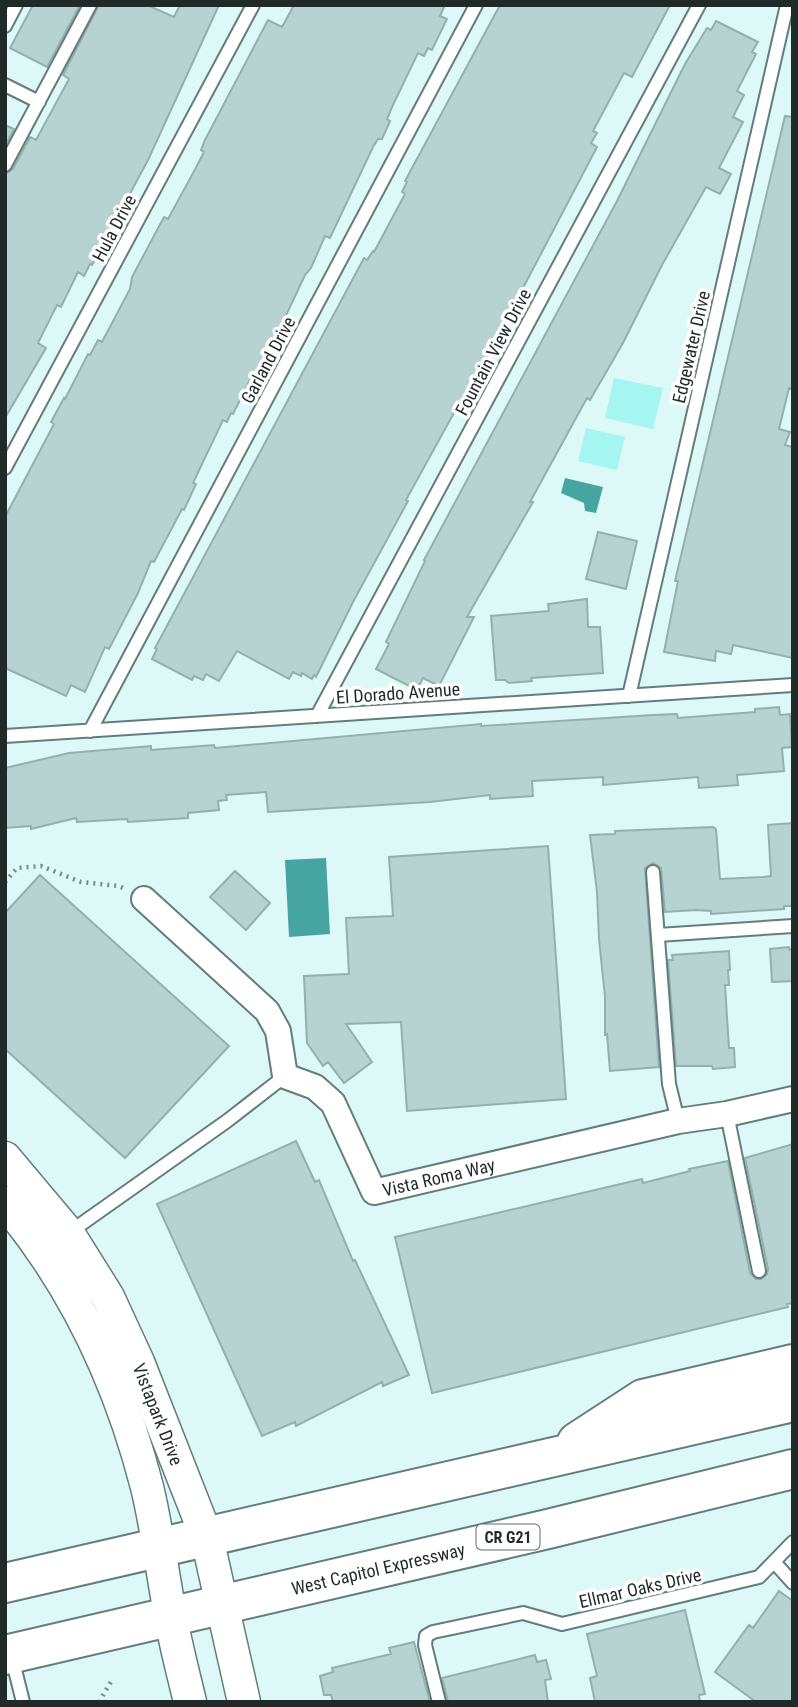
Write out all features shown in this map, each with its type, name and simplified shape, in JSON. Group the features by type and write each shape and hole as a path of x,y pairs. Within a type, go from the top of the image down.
{"highway":[{"path":"552,1458 643,1399 793,1364"},
{"path":"5,1583 793,1402"},
{"name":"West Capitol Expressway","path":"8,1655 793,1468"}],"street":[{"path":"144,899 267,1011 278,1031 285,1076"},
{"name":"Vista Roma Way","path":"285,1076 315,1087 332,1103 374,1192 678,1121 727,1114 793,1099"},
{"name":"Vistapark Drive","path":"5,1158 68,1233 108,1297 138,1362 206,1538 244,1702"},
{"name":"Vistapark Drive","path":"8,1212 49,1258 74,1298 111,1374 147,1486 170,1616 190,1702"}],"lane":[{"path":"5,26 16,5"},
{"path":"5,165 90,5"},
{"name":"Hula Drive","path":"5,468 253,5"},
{"name":"Garland Drive","path":"90,731 476,5"},
{"name":"Fountain View Drive","path":"317,716 699,5"},
{"name":"Edgewater Drive","path":"629,696 787,5"},
{"path":"5,85 39,102"},
{"name":"El Dorado Avenue","path":"5,736 793,685"},
{"path":"653,872 669,1084 678,1121"},
{"path":"658,935 793,926"},
{"path":"68,1233 227,1121 285,1076"},
{"path":"727,1114 759,1271"},
{"name":"Ellmar Oaks Drive","path":"439,1702 425,1645 426,1636 433,1632 523,1613 562,1625 759,1577 793,1542"},
{"path":"775,1563 793,1583"},
{"path":"8,1655 23,1702"}],"path":[{"path":"5,882 16,868 41,866 80,882 119,886 144,899"},
{"path":"99,1702 112,1680"}],"shaded area":[{"path":"614,378 663,388 653,429 605,418"},
{"path":"586,428 625,437 617,470 578,461"},
{"path":"565,478 603,487 596,513 585,511 584,503 561,493"},
{"path":"326,858 330,934 289,937 285,860"}],"building":[{"path":"33,5 80,5 47,67 10,48"},
{"path":"99,5 147,5 174,17 180,5 219,5 149,158 92,265 90,264 84,276 78,272 61,307 57,305 38,343 46,348 5,418 5,174 13,169 30,137 36,140 69,79 63,75"},
{"path":"294,5 445,5 440,16 447,19 432,50 428,48 424,56 418,53 392,107 387,119 390,121 382,139 378,139 373,147 330,238 325,236 260,371 254,372 227,422 223,420 193,483 196,484 184,510 182,509 154,562 151,561 138,593 109,649 105,647 85,692 71,685 66,696 5,668 5,517 54,424 51,422 88,354 90,355 98,340 102,342 164,217 168,219 192,175 204,152 201,150 205,140 268,20 282,27"},
{"path":"500,5 670,5 632,77 624,73 593,131 597,133 591,143 597,147 479,372 477,371 406,500 408,501 316,677 314,675 312,679 302,673 301,676 293,672 289,679 237,651 219,681 206,674 203,680 194,676 192,680 152,659 157,649 155,648 364,258 367,260 374,252 405,194 402,192 407,182 405,181"},
{"path":"716,21 758,42 752,52 756,54 737,91 744,95 733,117 743,122 719,168 731,174 720,194 706,187 662,265 623,343 590,400 587,398 530,502 533,502 467,617 474,617 439,686 423,678 417,690 376,669 389,644 386,642 424,560 617,201 685,64 707,28 711,30"},
{"path":"785,116 793,117 793,390 789,388 779,429 790,432 785,445 793,447 793,658 733,645 731,654 716,651 715,661 664,652 678,581 675,581"},
{"path":"5,125 14,129 5,146"},
{"path":"598,532 637,541 626,589 586,579"},
{"path":"587,599 588,627 600,627 603,673 531,678 532,681 509,683 496,680 491,616 549,611 548,604"},
{"path":"779,707 780,715 790,714 792,747 782,748 784,771 737,775 738,785 699,788 698,777 603,785 603,777 532,781 533,796 490,799 490,795 430,802 268,812 266,792 226,795 227,800 218,801 219,810 188,813 188,818 77,822 76,818 31,829 31,826 5,828 5,768 69,753 151,746 151,750 214,745 215,748 481,724 677,714 678,718 755,712 755,709"},
{"path":"793,823 793,906 784,906 784,909 711,914 711,911 696,910 665,912 661,868 653,863 645,868 659,1067 610,1071 607,1034 605,1035 605,997 597,892 590,835 615,834 615,831 713,827 716,829 720,879 763,877 771,876 768,825"},
{"path":"548,846 566,1099 407,1111 401,1022 346,1024 372,1062 344,1083 328,1062 323,1066 307,1043 304,976 349,974 346,918 393,916 389,857"},
{"path":"235,871 270,903 246,930 210,897"},
{"path":"40,875 229,1046 125,1158 5,1049 5,913"},
{"path":"789,947 793,950 793,981 772,982 770,949"},
{"path":"729,951 729,985 725,985 729,1048 734,1048 735,1067 713,1069 712,1066 676,1066 668,960 673,960 672,955"},
{"path":"296,1141 315,1182 319,1180 353,1261 355,1260 409,1375 383,1386 382,1382 296,1426 295,1422 262,1436 157,1204"},
{"path":"793,1144 793,1303 787,1304 788,1307 432,1393 395,1237 642,1179 643,1183 728,1161 750,1273 756,1279 761,1279 768,1269 745,1158"},
{"path":"779,1591 793,1601 793,1702 756,1702 715,1672 749,1625 753,1628"},
{"path":"685,1610 705,1694 699,1695 700,1702 595,1702 590,1678 597,1676 587,1634"},
{"path":"414,1642 430,1702 333,1702 331,1695 324,1695 320,1676 333,1672 332,1668 391,1654 389,1648"},
{"path":"535,1655 537,1662 546,1660 551,1679 545,1680 548,1702 448,1702 442,1678"}]}
